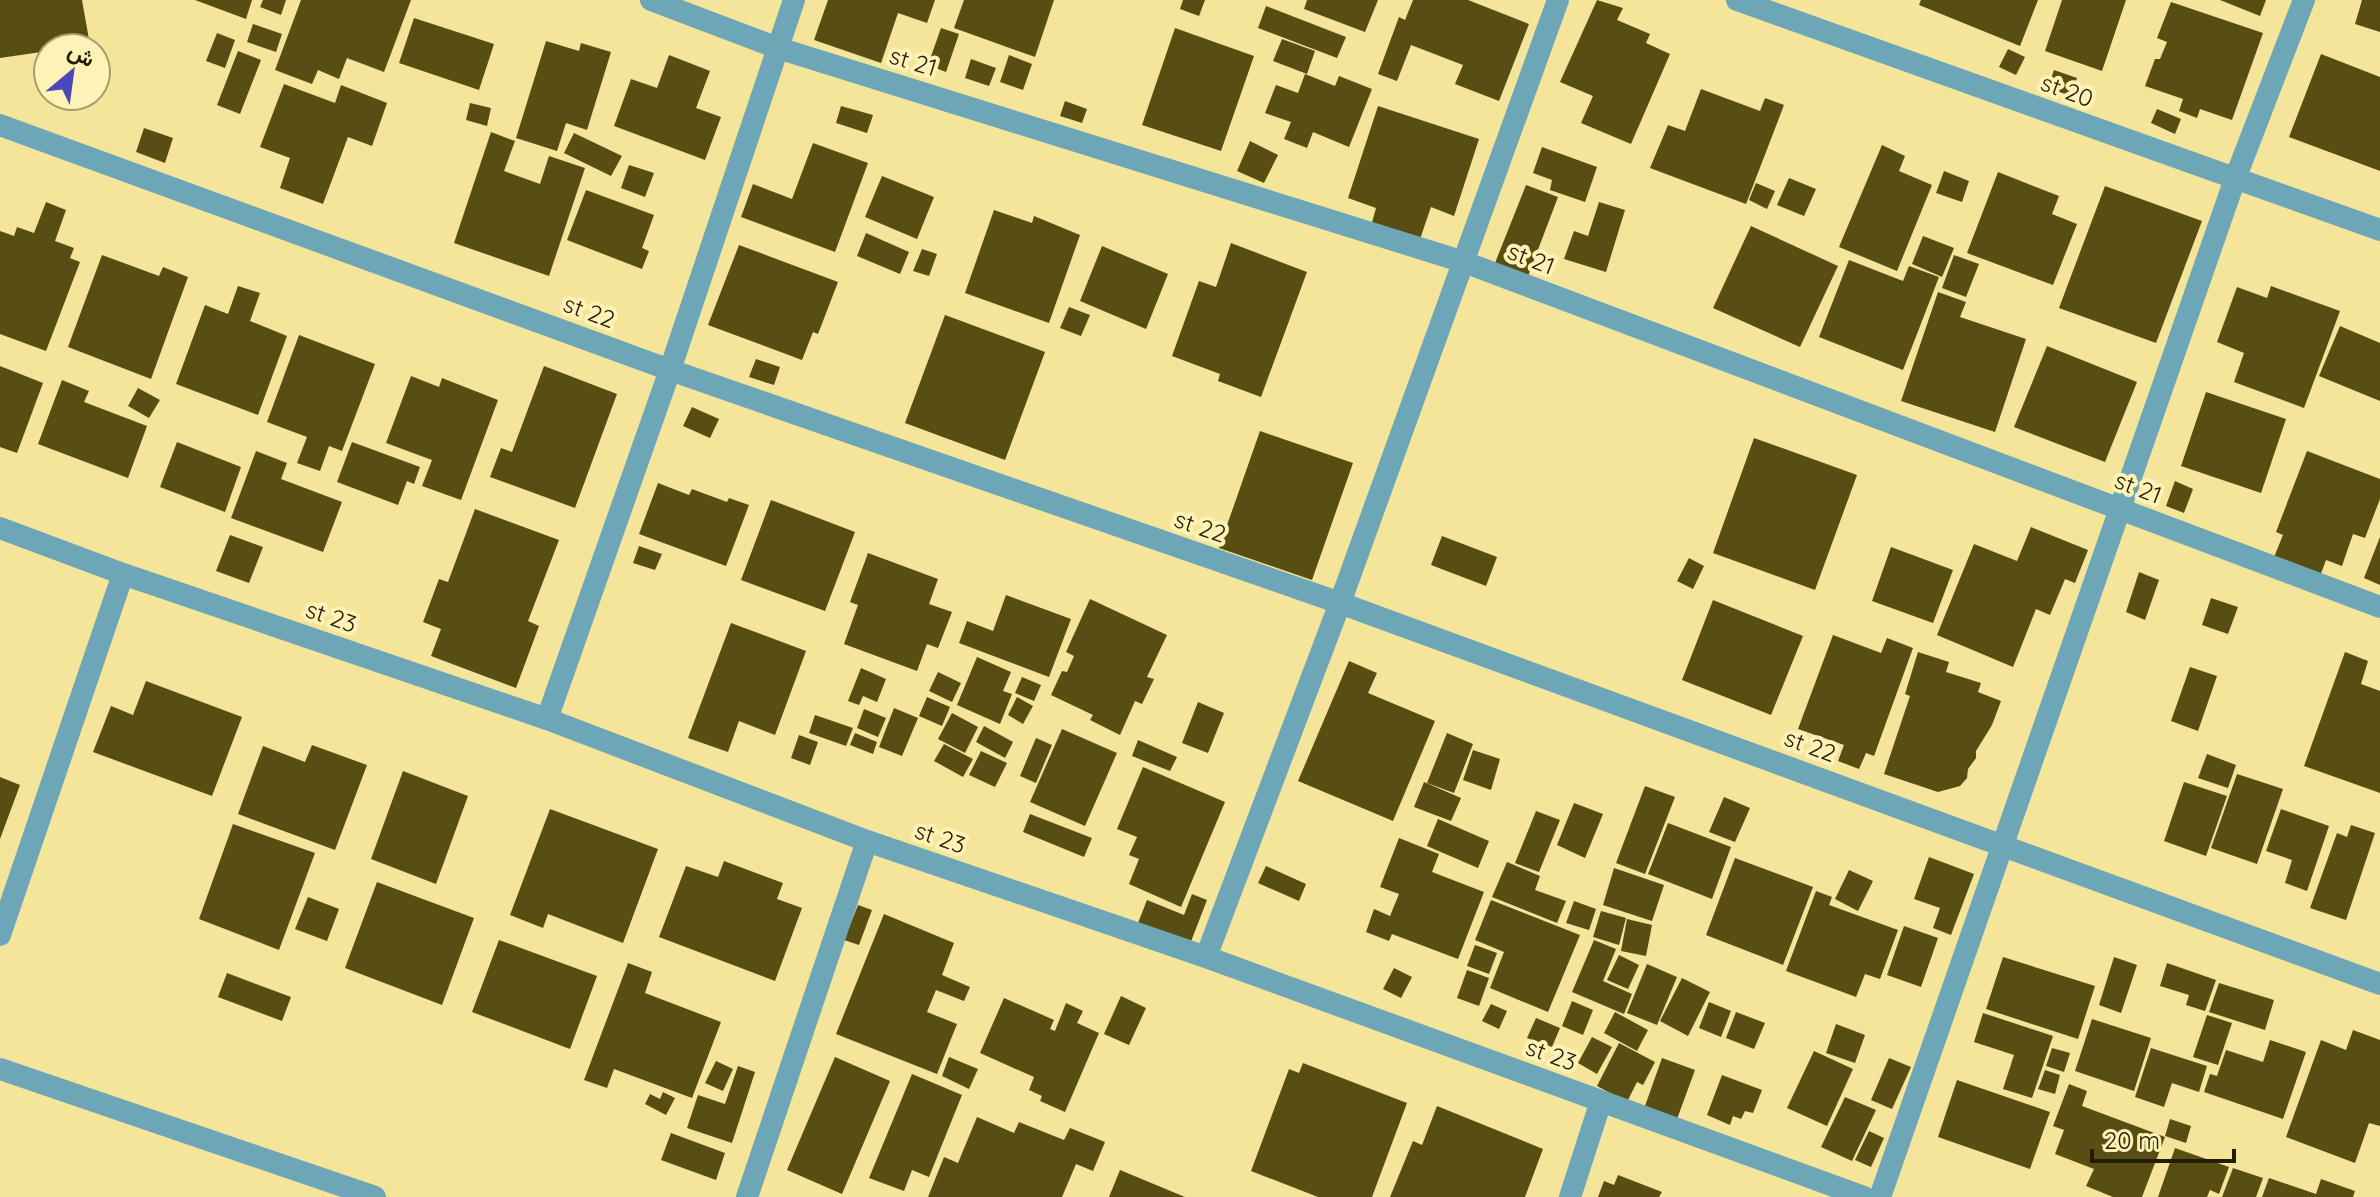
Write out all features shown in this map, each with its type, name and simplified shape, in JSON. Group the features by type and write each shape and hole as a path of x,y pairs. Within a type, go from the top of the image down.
{"street":[{"name":"st 21","path":"651,0 778,48 1464,262 2380,607"},
{"path":"547,719 670,370 794,0"},
{"path":"1206,957 1340,603 1558,0"},
{"name":"st 20","path":"1737,0 2380,230"},
{"path":"1880,1197 2235,179 2304,0"},
{"name":"st 22","path":"0,125 670,370 1340,603 2380,984"},
{"name":"st 23","path":"0,528 123,574 547,719 867,841 1206,957 1864,1197"},
{"path":"0,935 123,574"},
{"path":"747,1197 867,841"},
{"path":"0,1069 375,1197"},
{"path":"1570,1197 1601,1101"}],"building":[{"path":"0,0 82,0 88,32 32,32 32,53 0,58"},
{"path":"195,0 252,0 246,19"},
{"path":"263,0 286,0 281,15 260,7"},
{"path":"301,0 411,0 384,72 347,58 339,79 318,70 312,84 275,70"},
{"path":"828,0 935,0 927,23 898,13 881,63 814,40"},
{"path":"964,0 1054,0 1035,57 954,28"},
{"path":"1183,0 1205,0 1199,16 1180,9"},
{"path":"1307,0 1378,0 1365,32 1304,9"},
{"path":"1413,0 1468,0 1529,24 1499,101 1455,84 1463,65 1411,45 1397,81 1378,74 1399,17 1405,20"},
{"path":"1597,0 1623,8 1617,20 1650,34 1646,43 1670,54 1631,144 1581,123 1593,96 1560,82"},
{"path":"1921,0 2038,0 2020,46 1919,5"},
{"path":"2062,0 2126,0 2102,71 2045,51"},
{"path":"2220,0 2266,0 2260,16"},
{"path":"2362,0 2380,0 2380,32 2355,24"},
{"path":"2171,2 2263,33 2232,120 2200,109 2197,118 2179,111 2183,99 2145,86 2155,59 2160,59 2167,42 2157,38"},
{"path":"1266,6 1346,37 1337,58 1258,28"},
{"path":"414,18 494,44 479,90 399,63"},
{"path":"253,24 282,34 276,52 247,42"},
{"path":"941,28 959,34 946,72 928,65"},
{"path":"1175,28 1254,56 1221,151 1142,125"},
{"path":"217,33 235,40 225,68 206,61"},
{"path":"1282,39 1315,51 1307,74 1273,61"},
{"path":"546,41 579,51 581,43 611,52 587,130 566,123 557,151 516,138"},
{"path":"2008,49 2025,57 2016,75 1999,67"},
{"path":"238,51 261,60 240,114 217,105"},
{"path":"2321,54 2380,77 2380,171 2289,137"},
{"path":"669,55 710,71 696,108 721,117 705,160 614,126 631,79 657,88"},
{"path":"1009,55 1032,64 1023,90 1000,82"},
{"path":"971,59 996,68 989,86 965,78"},
{"path":"2054,70 2077,78 2071,96 2048,88"},
{"path":"1305,74 1335,86 1339,76 1372,89 1349,147 1313,132 1307,148 1284,139 1291,122 1265,113 1276,85 1298,93"},
{"path":"284,84 335,103 341,85 387,103 372,146 348,137 323,204 280,188 290,158 260,147"},
{"path":"1701,89 1760,111 1765,98 1784,105 1746,204 1650,168 1668,125 1685,131"},
{"path":"1065,101 1087,109 1082,123 1060,116"},
{"path":"470,103 491,108 487,126 466,120"},
{"path":"841,106 873,115 867,133 836,123"},
{"path":"1378,106 1479,139 1454,216 1431,207 1419,242 1371,226 1376,208 1348,198"},
{"path":"2157,109 2181,119 2175,134 2151,123"},
{"path":"144,128 173,138 165,163 136,152"},
{"path":"491,132 515,141 504,171 540,184 549,156 585,168 549,276 454,243"},
{"path":"574,133 622,156 611,176 564,153"},
{"path":"1250,141 1278,155 1264,183 1237,171"},
{"path":"813,143 868,163 835,252 741,217 753,184 792,199"},
{"path":"1882,145 1905,156 1899,171 1932,185 1897,271 1839,247"},
{"path":"1542,147 1597,167 1585,202 1550,190 1552,180 1533,173"},
{"path":"629,165 654,173 645,197 621,188"},
{"path":"1944,171 1969,181 1962,202 1936,193"},
{"path":"1998,172 2059,196 2052,214 2077,224 2053,285 1967,253"},
{"path":"882,176 934,197 917,239 865,217"},
{"path":"1789,178 1816,189 1804,216 1777,205"},
{"path":"1756,183 1775,191 1767,209 1749,200"},
{"path":"1526,185 1558,197 1528,276 1495,263"},
{"path":"2105,186 2202,221 2156,343 2059,308"},
{"path":"586,190 654,215 642,248 649,251 642,269 567,240"},
{"path":"46,202 66,210 55,241 74,248 70,258 80,262 46,351 0,334 0,231 14,236 17,227 34,233"},
{"path":"1599,202 1625,210 1606,272 1564,259 1574,231 1588,236"},
{"path":"994,210 1032,223 1034,216 1080,235 1049,323 965,293"},
{"path":"1751,226 1838,266 1800,347 1713,308"},
{"path":"866,233 909,252 900,274 857,256"},
{"path":"1923,236 1954,248 1942,277 1912,264"},
{"path":"1231,243 1307,272 1261,397 1218,381 1220,374 1172,356 1199,281 1216,287"},
{"path":"739,245 838,282 818,334 813,332 802,360 708,325"},
{"path":"1102,246 1168,274 1146,329 1080,301"},
{"path":"922,249 937,254 929,276 913,271"},
{"path":"102,255 159,276 163,267 188,277 151,379 68,347"},
{"path":"1954,255 1979,264 1966,297 1942,288"},
{"path":"1849,260 1903,281 1909,266 1939,277 1903,370 1819,337"},
{"path":"238,286 260,293 250,321 287,336 258,415 176,384 205,305 228,314"},
{"path":"2271,286 2340,311 2304,408 2234,382 2244,353 2217,342 2237,287 2267,298"},
{"path":"1938,292 1966,302 1960,317 2026,339 1995,432 1901,401"},
{"path":"1069,307 1090,315 1081,336 1060,328"},
{"path":"945,315 1045,352 1005,460 905,423"},
{"path":"2340,326 2380,343 2380,401 2319,376"},
{"path":"299,335 375,364 342,451 329,446 320,471 297,463 307,437 267,422"},
{"path":"2047,346 2137,382 2105,462 2014,427"},
{"path":"756,359 780,367 774,385 749,377"},
{"path":"0,366 43,383 17,453 0,447"},
{"path":"544,366 617,394 575,508 490,477 501,448 512,452"},
{"path":"411,376 439,387 442,378 498,400 461,500 422,486 432,460 386,443"},
{"path":"62,380 89,391 84,402 147,426 128,478 38,444"},
{"path":"138,388 160,400 149,418 128,406"},
{"path":"2206,392 2286,419 2261,493 2181,466"},
{"path":"692,407 719,419 710,438 683,426"},
{"path":"1260,431 1353,463 1312,580 1219,548"},
{"path":"1754,438 1857,475 1815,590 1713,553"},
{"path":"177,442 241,467 225,512 160,487"},
{"path":"352,442 420,467 414,484 407,481 398,505 337,482"},
{"path":"256,451 287,463 281,479 342,502 323,552 231,518"},
{"path":"2307,451 2380,479 2380,499 2365,538 2353,534 2342,566 2326,560 2319,579 2272,562 2283,535 2276,532"},
{"path":"2175,481 2193,489 2184,513 2166,506"},
{"path":"658,483 689,495 692,489 727,502 729,498 749,505 726,566 639,534"},
{"path":"771,500 855,532 825,611 741,580"},
{"path":"475,509 559,540 528,621 539,626 516,688 431,656 441,629 423,622 439,579 448,582"},
{"path":"2031,527 2088,550 2075,583 2065,579 2050,615 2036,609 2013,667 1937,635 1974,544 2017,561"},
{"path":"230,535 263,547 249,583 216,571"},
{"path":"1442,536 1497,557 1486,586 1431,565"},
{"path":"2380,537 2380,585 2364,578"},
{"path":"639,546 662,554 655,570 633,563"},
{"path":"1891,547 1953,570 1933,623 1872,601"},
{"path":"868,553 938,579 929,604 952,612 938,648 927,644 917,671 844,644 858,605 850,602"},
{"path":"1689,558 1704,566 1693,589 1677,581"},
{"path":"2139,572 2159,580 2145,620 2126,612"},
{"path":"1006,595 1071,619 1049,677 959,643 967,621 993,631"},
{"path":"2211,598 2238,607 2228,634 2202,625"},
{"path":"1090,599 1167,635 1147,677 1154,679 1142,704 1135,701 1120,735 1090,720 1093,715 1051,695 1062,671 1067,672 1074,656 1066,652"},
{"path":"1713,600 1803,636 1771,715 1682,680"},
{"path":"731,623 806,651 775,735 739,721 728,752 688,738"},
{"path":"1833,635 1881,653 1887,638 1913,648 1874,756 1866,753 1859,769 1838,761 1844,745 1798,729"},
{"path":"1918,652 1949,662 1946,672 1981,683 1978,692 2001,701 1968,769 1967,778 1960,786 1938,792 1884,774 1910,696 1905,694"},
{"path":"2345,652 2368,661 2361,684 2380,691 2380,793 2304,766"},
{"path":"977,657 1011,672 1003,691 1012,694 1000,724 957,705"},
{"path":"1349,661 1377,673 1368,693 1435,721 1393,821 1298,781"},
{"path":"2190,667 2217,676 2198,731 2171,721"},
{"path":"861,668 886,679 877,702 863,696 859,705 848,701"},
{"path":"938,672 961,683 952,702 929,691"},
{"path":"1022,677 1041,685 1034,701 1015,693"},
{"path":"146,681 242,717 212,796 93,752 111,706 133,715"},
{"path":"927,697 950,707 942,726 919,716"},
{"path":"1017,697 1033,706 1023,724 1008,715"},
{"path":"1198,702 1224,713 1208,753 1182,743"},
{"path":"894,708 918,718 902,756 879,747"},
{"path":"864,709 886,718 878,737 857,728"},
{"path":"952,713 978,727 965,753 938,739"},
{"path":"815,715 853,728 846,746 809,733"},
{"path":"984,726 1013,742 1005,758 976,742"},
{"path":"1062,729 1117,753 1085,826 1030,802"},
{"path":"855,733 877,742 873,754 850,745"},
{"path":"1447,733 1473,744 1454,793 1427,783"},
{"path":"799,735 818,742 810,765 791,758"},
{"path":"1036,738 1052,745 1036,783 1020,776"},
{"path":"1138,740 1177,757 1170,771 1132,756"},
{"path":"944,744 973,759 963,777 934,761"},
{"path":"312,745 367,765 335,850 238,814 263,746 305,762"},
{"path":"1473,750 1500,759 1491,790 1463,780"},
{"path":"981,751 1007,763 995,787 969,775"},
{"path":"2207,754 2236,765 2228,788 2198,778"},
{"path":"1143,767 1225,802 1181,907 1129,884 1139,859 1129,855 1137,837 1117,829"},
{"path":"403,771 468,796 436,884 371,859"},
{"path":"2237,774 2283,789 2257,864 2211,848"},
{"path":"0,777 20,785 0,839"},
{"path":"1424,782 1461,798 1451,821 1414,807"},
{"path":"2184,782 2227,796 2206,856 2164,841"},
{"path":"1645,786 1675,797 1645,874 1616,863"},
{"path":"1724,797 1750,808 1735,842 1709,832"},
{"path":"1574,803 1603,814 1585,858 1557,845"},
{"path":"550,809 658,849 623,943 548,914 543,928 510,915"},
{"path":"2281,809 2329,826 2307,891 2285,883 2292,860 2266,851"},
{"path":"1536,811 1560,820 1539,872 1515,863"},
{"path":"1030,814 1092,838 1084,857 1023,832"},
{"path":"1438,819 1489,841 1478,868 1427,846"},
{"path":"1668,823 1731,847 1712,899 1648,874"},
{"path":"233,824 315,853 279,950 199,919"},
{"path":"2351,825 2375,833 2346,920 2310,908 2337,833 2347,837"},
{"path":"1399,838 1439,854 1432,872 1484,892 1458,959 1392,934 1389,941 1366,932 1374,909 1390,916 1399,894 1380,887"},
{"path":"1929,857 1974,874 1951,935 1933,928 1940,908 1914,899"},
{"path":"1735,858 1813,887 1783,965 1706,935"},
{"path":"724,861 783,883 777,899 802,908 775,981 659,937 686,866 718,877"},
{"path":"1507,862 1540,876 1535,890 1566,901 1557,923 1492,897"},
{"path":"1266,866 1306,884 1299,901 1258,883"},
{"path":"1614,868 1664,885 1652,921 1603,905"},
{"path":"1849,870 1873,881 1858,911 1835,899"},
{"path":"377,882 474,918 442,1005 345,968"},
{"path":"1816,891 1832,897 1829,905 1898,930 1880,979 1865,974 1856,997 1786,971"},
{"path":"1192,894 1207,900 1190,944 1138,923 1147,900 1184,915"},
{"path":"308,897 339,909 327,941 295,929"},
{"path":"1491,900 1580,935 1548,1012 1490,988 1504,952 1475,940"},
{"path":"1574,901 1596,909 1589,930 1566,923"},
{"path":"858,905 872,910 859,945 844,940"},
{"path":"1601,911 1626,918 1619,945 1593,937"},
{"path":"884,914 954,943 942,975 970,987 964,1001 936,990 927,1012 957,1024 937,1074 836,1034"},
{"path":"1627,919 1652,925 1646,956 1621,951"},
{"path":"1904,926 1938,938 1921,987 1887,975"},
{"path":"499,940 597,976 570,1049 472,1012"},
{"path":"1594,940 1616,949 1603,981 1632,994 1624,1014 1572,992"},
{"path":"1475,945 1497,953 1489,974 1467,966"},
{"path":"1619,955 1639,965 1628,989 1607,980"},
{"path":"2003,957 2095,986 2078,1039 1986,1009"},
{"path":"2114,957 2137,965 2121,1013 2099,1005"},
{"path":"628,963 652,972 645,993 721,1022 692,1098 614,1069 607,1088 584,1080"},
{"path":"2167,963 2216,980 2205,1011 2186,1005 2189,995 2160,986"},
{"path":"1647,964 1677,977 1657,1025 1627,1013"},
{"path":"1394,968 1412,977 1401,998 1383,989"},
{"path":"1467,970 1489,978 1479,1006 1457,998"},
{"path":"227,973 291,997 282,1021 218,997"},
{"path":"1682,978 1710,992 1688,1036 1660,1021"},
{"path":"2219,983 2274,1000 2265,1030 2209,1012"},
{"path":"1121,996 1146,1008 1129,1045 1104,1034"},
{"path":"1004,998 1054,1020 1050,1029 1055,1031 1066,1003 1083,1011 1077,1023 1099,1033 1065,1112 1040,1101 1042,1096 1029,1090 1034,1077 980,1053"},
{"path":"1572,1001 1593,1010 1583,1035 1562,1026"},
{"path":"1709,1002 1731,1011 1721,1037 1699,1028"},
{"path":"1491,1004 1507,1011 1499,1029 1482,1021"},
{"path":"1615,1012 1648,1030 1637,1051 1604,1033"},
{"path":"1736,1012 1765,1023 1754,1049 1726,1038"},
{"path":"1983,1013 2053,1036 2032,1098 2003,1089 2014,1055 1974,1042"},
{"path":"2207,1015 2232,1023 2218,1065 2193,1057"},
{"path":"1536,1018 1560,1028 1552,1047 1527,1038"},
{"path":"2092,1019 2151,1038 2134,1091 2075,1071"},
{"path":"1836,1024 1865,1035 1855,1063 1826,1053"},
{"path":"2353,1030 2380,1040 2380,1126 2369,1123 2355,1163 2286,1137 2321,1040 2346,1050"},
{"path":"1592,1037 1612,1047 1597,1074 1578,1063"},
{"path":"2270,1040 2306,1052 2283,1119 2204,1092 2210,1074 2217,1076 2226,1050 2263,1062"},
{"path":"1619,1043 1655,1062 1643,1085 1637,1082 1627,1102 1597,1086"},
{"path":"2052,1048 2070,1053 2064,1072 2046,1066"},
{"path":"2151,1048 2207,1066 2199,1092 2172,1083 2164,1107 2135,1097"},
{"path":"1814,1051 1853,1069 1827,1126 1787,1108"},
{"path":"835,1057 890,1081 842,1194 787,1170"},
{"path":"949,1057 978,1069 969,1089 942,1076"},
{"path":"1662,1058 1695,1070 1677,1119 1645,1106"},
{"path":"1889,1058 1911,1067 1892,1109 1871,1100"},
{"path":"716,1061 733,1069 723,1091 705,1083"},
{"path":"1303,1063 1407,1103 1372,1197 1318,1197 1251,1171 1289,1069 1299,1073"},
{"path":"738,1066 755,1072 732,1143 687,1128 698,1095 725,1104"},
{"path":"2045,1070 2060,1075 2055,1094 2038,1089"},
{"path":"912,1074 962,1095 929,1177 912,1170 904,1191 869,1178"},
{"path":"1722,1075 1762,1090 1753,1113 1745,1111 1741,1119 1733,1116 1730,1125 1707,1115"},
{"path":"1957,1080 2050,1112 2030,1169 1938,1137"},
{"path":"2069,1084 2087,1091 2082,1106 2165,1137 2142,1197 2113,1197 2086,1186 2094,1169 2055,1154 2064,1130 2053,1126"},
{"path":"663,1092 675,1098 666,1115 645,1104 650,1094 660,1099"},
{"path":"1845,1097 1876,1110 1852,1161 1821,1147"},
{"path":"1437,1106 1543,1149 1525,1197 1390,1197 1413,1141 1422,1145"},
{"path":"977,1117 1014,1133 1019,1122 1064,1140 1070,1128 1105,1142 1093,1171 1076,1164 1062,1197 928,1197 944,1157 958,1163"},
{"path":"2170,1119 2191,1126 2186,1143 2165,1136"},
{"path":"1869,1131 1884,1138 1871,1167 1855,1160"},
{"path":"671,1133 725,1153 716,1180 661,1160"},
{"path":"2175,1148 2229,1167 2219,1194 2210,1190 2207,1197 2158,1197"},
{"path":"2233,1168 2263,1178 2256,1197 2222,1197"},
{"path":"1120,1170 1185,1197 1109,1197"},
{"path":"1618,1175 1662,1192 1659,1197 1598,1197 1604,1181 1614,1185"},
{"path":"2269,1178 2316,1194 2321,1179 2355,1191 2353,1197 2262,1197"}]}
